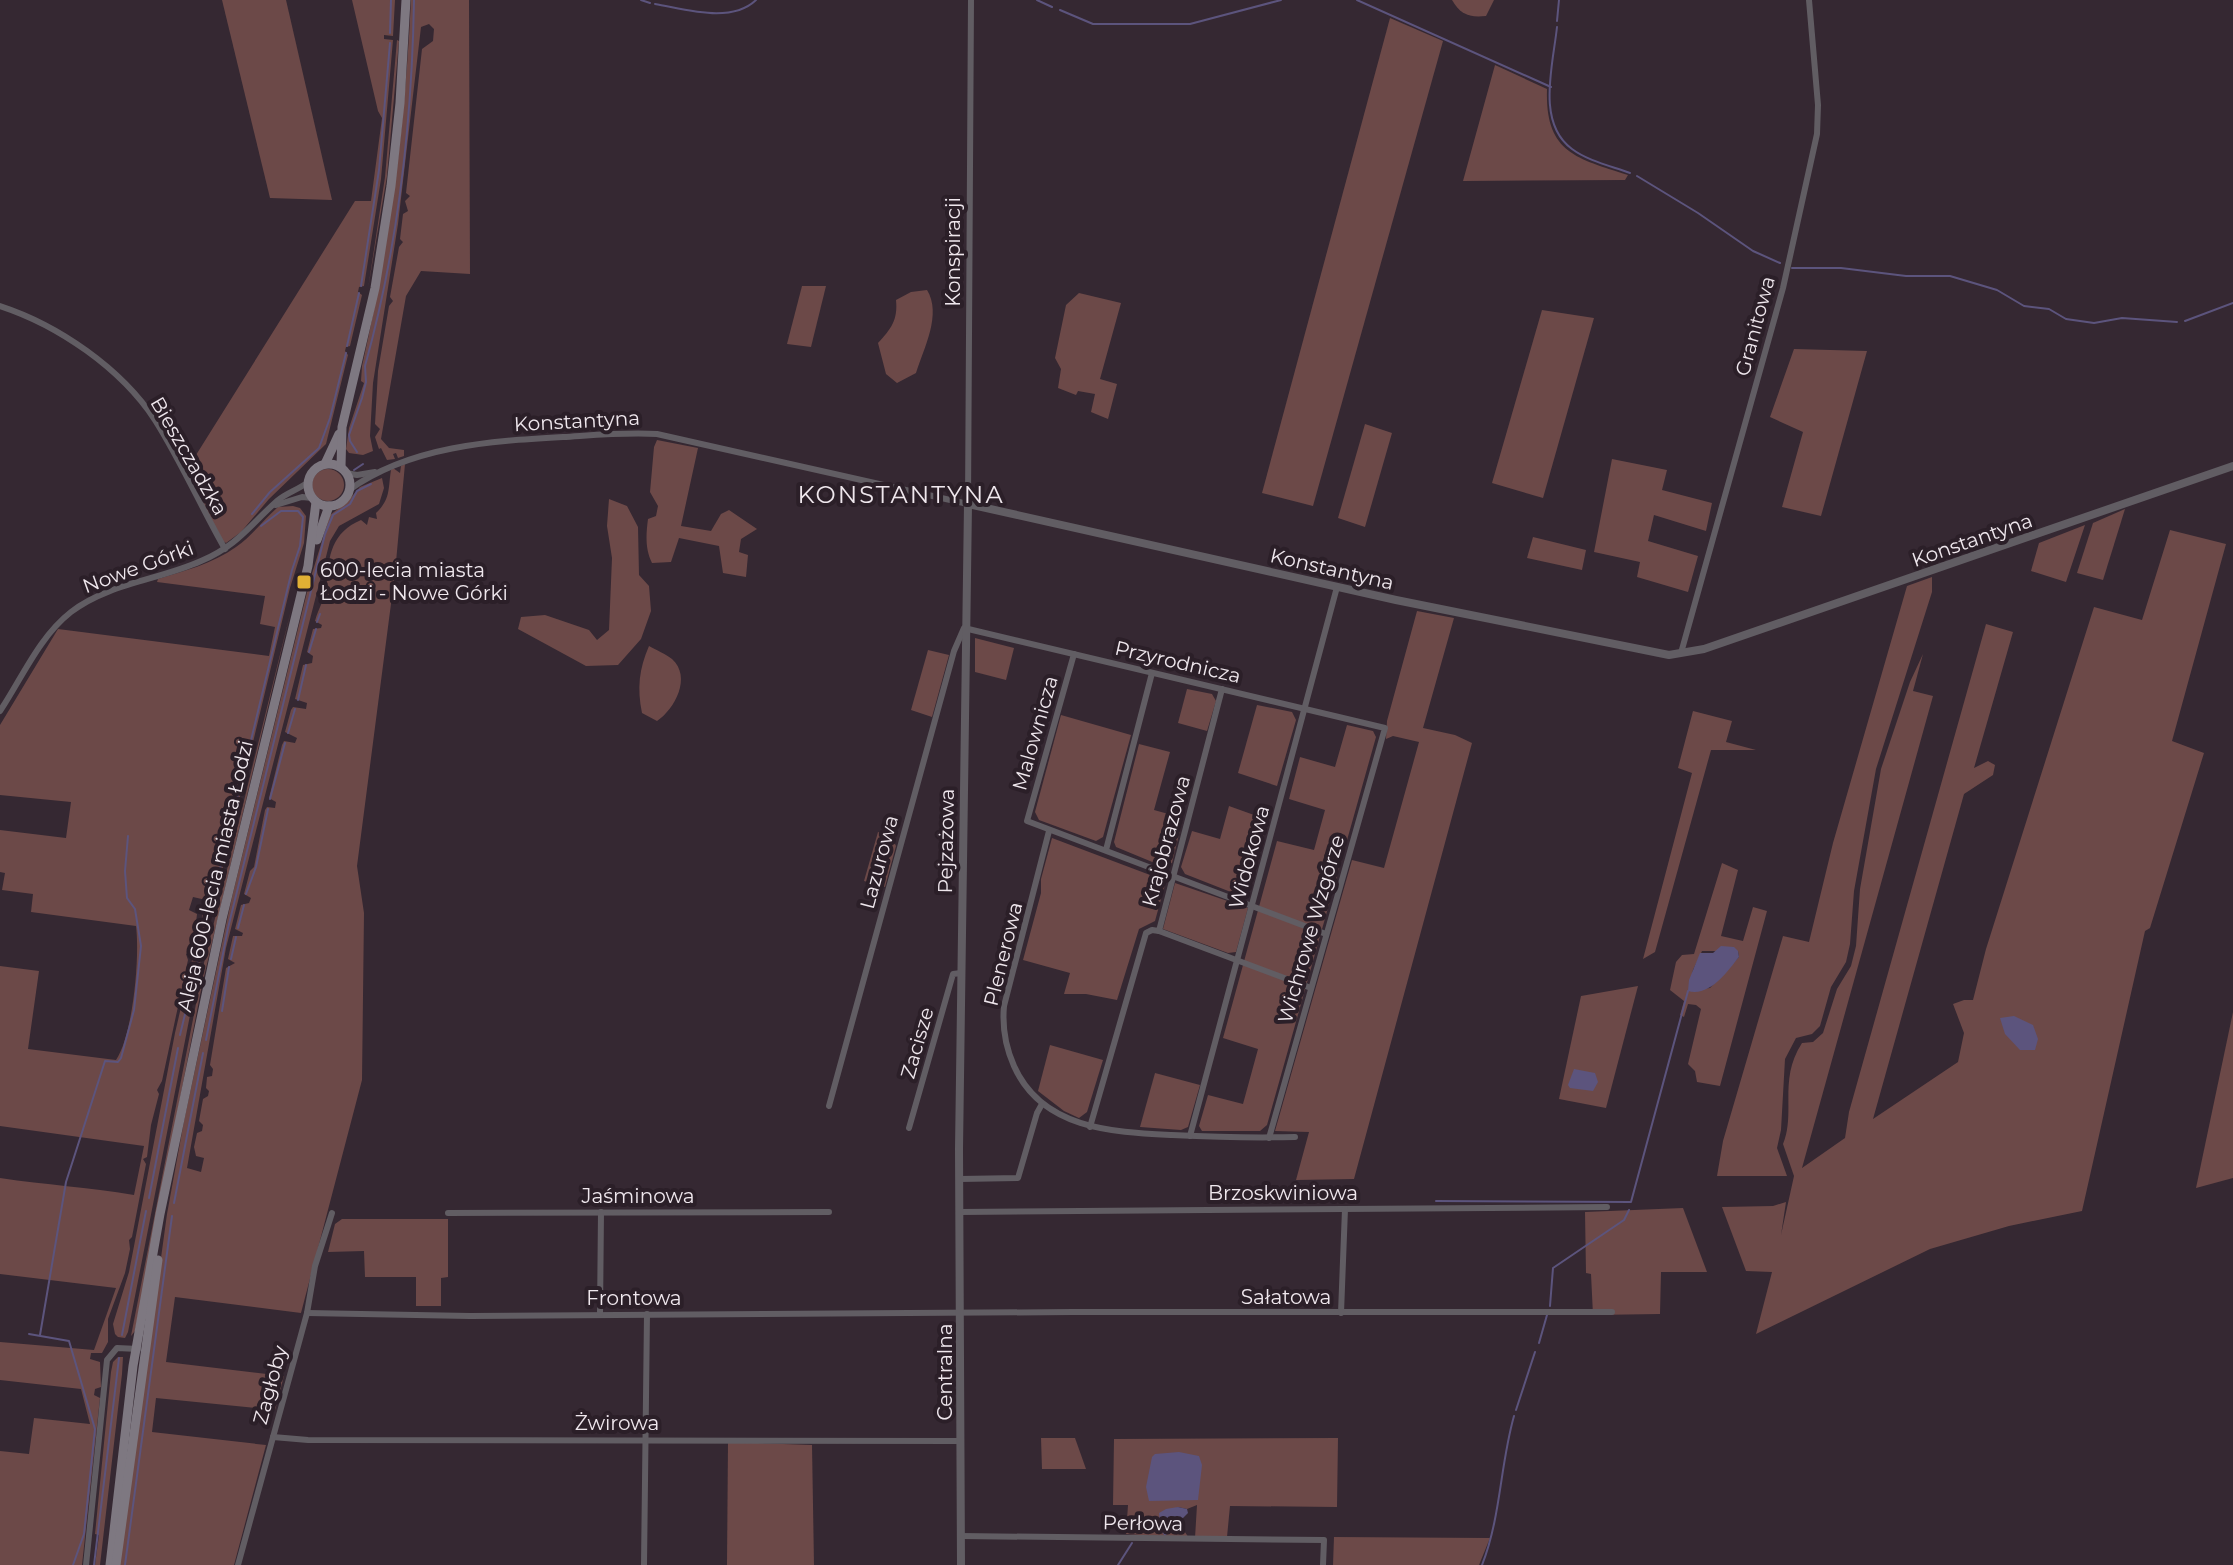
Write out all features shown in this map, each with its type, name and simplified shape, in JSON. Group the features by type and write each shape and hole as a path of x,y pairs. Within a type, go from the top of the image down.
{"main road":[{"path":"325,464 342,427 365,334 388,211 400,103 406,0"},
{"path":"342,427 344,470 349,490 344,499 329,506 314,500 308,482 315,468 325,464 344,470"},
{"name":"Aleja 600-lecia miasta Łodzi","path":"308,566 314,500"},
{"name":"Aleja 600-lecia miasta Łodzi","path":"110,1565 165,1197 222,919 308,566 329,506"},
{"name":"Aleja 600-lecia miasta Łodzi","path":"116,1565 140,1349"}],"street":[{"name":"Konspiracji","path":"968,504 971,0"},
{"name":"Granitowa","path":"1681,653 1783,288 1817,134 1818,105 1809,0"},
{"name":"Bieszczadzka","path":"0,306 46,326 97,360 131,389 155,420 225,549"},
{"name":"Konstantyna","path":"379,471 405,461 508,440 657,434 1337,587 1657,654 1681,653 1719,644 2233,466"},
{"path":"344,470 357,475 379,471"},
{"path":"349,490 379,471"},
{"name":"Nowe Górki","path":"0,711 39,649 72,612 102,594 181,570 225,549 244,536 273,505 308,482"},
{"path":"273,505 298,498 314,500"},
{"name":"Pejzażowa","path":"960,1179 964,628 968,504"},
{"name":"Widokowa","path":"1190,1136 1337,587"},
{"name":"Przyrodnicza","path":"964,628 1385,728"},
{"name":"Lazurowa","path":"829,1106 954,651 964,628"},
{"name":"Malownicza","path":"1049,831 1027,821 1074,654"},
{"path":"1106,850 1152,673"},
{"name":"Krajobrazowa","path":"1090,1127 1146,933 1159,931 1222,689"},
{"name":"Wichrowe Wzgórze","path":"1269,1138 1385,728"},
{"path":"1049,831 1326,934"},
{"name":"Plenerowa","path":"1049,831 1004,1006 1006,1045 1020,1078 1042,1104 1063,1117 1090,1127 1190,1136 1295,1137"},
{"path":"1159,931 1311,988"},
{"name":"Zacisze","path":"909,1128 953,974 961,973"},
{"path":"960,1179 1018,1178 1042,1104"},
{"name":"Centralna","path":"960,1179 961,1565"},
{"name":"Brzoskwiniowa","path":"960,1212 1607,1207"},
{"path":"1341,1313 1345,1209"},
{"path":"600,1314 601,1212"},
{"name":"Jaśminowa","path":"448,1213 829,1212"},
{"name":"Zagłoby","path":"238,1565 307,1313 315,1266 332,1213"},
{"name":"Sałatowa","path":"961,1314 1612,1312"},
{"name":"Frontowa","path":"307,1313 470,1316 961,1314"},
{"path":"644,1565 647,1314"},
{"path":"86,1565 107,1360 117,1348 140,1349"},
{"name":"Żwirowa","path":"273,1437 308,1440 645,1438 961,1441"},
{"name":"Perłowa","path":"961,1536 1324,1540 1323,1565"}],"shaded area":[{"path":"222,0 286,0 332,200 270,198"},
{"path":"352,0 395,0 393,36 384,35 384,39 393,40 381,179 364,286 359,287 358,292 362,295 350,346 345,351 348,355 326,444 269,499 241,532 226,543 186,471 355,201 371,201 382,118"},
{"path":"411,0 469,0 470,274 421,271 406,296 381,439 389,448 404,450 404,456 398,458 396,453 393,454 395,459 387,460 375,437 380,429 375,424 378,371 389,306 393,301 390,297 399,247 403,242 400,239 403,214 408,211 405,201 410,196 406,193 422,49 433,41 434,29 429,24 421,27 398,224 373,383 370,436 373,451 363,455 349,453 346,449 349,428 364,383 361,381 362,366 388,229 405,93"},
{"path":"1452,0 1494,0 1486,16 1470,16 1458,9"},
{"path":"1390,18 1443,41 1313,506 1262,493"},
{"path":"397,40 387,176 368,289 385,177"},
{"path":"1495,65 1547,89 1551,127 1558,139 1579,157 1628,175 1625,180 1463,181"},
{"path":"802,286 826,286 811,347 787,344"},
{"path":"927,290 933,310 927,342 916,373 897,383 886,374 878,343 893,324 896,300 911,292"},
{"path":"1079,293 1121,303 1100,379 1117,384 1108,419 1091,412 1095,394 1078,391 1076,395 1058,388 1061,369 1055,358 1066,305"},
{"path":"1542,310 1594,318 1543,498 1492,483"},
{"path":"1794,349 1867,351 1821,516 1782,507 1803,432 1770,417"},
{"path":"1365,424 1392,433 1365,527 1338,518"},
{"path":"657,440 698,448 681,526 711,531 721,514 729,510 757,529 741,539 739,552 748,555 746,577 723,573 719,546 679,538 671,562 652,563 647,536 648,519 656,516 658,506 650,492"},
{"path":"1612,459 1667,470 1662,490 1712,503 1706,531 1654,515 1648,541 1698,556 1688,592 1637,577 1640,562 1594,552"},
{"path":"405,464 395,573 357,866 364,913 362,1080 301,1313 175,1297 166,1362 284,1376 275,1410 156,1398 152,1432 266,1445 234,1565 119,1565 167,1214 184,1121 232,897 310,580 330,515 360,487 382,478 384,488 379,504 339,526 330,541 226,948 187,1168 201,1172 204,1158 196,1156 194,1147 197,1133 202,1131 203,1125 199,1121 203,1099 209,1091 206,1088 207,1077 212,1076 210,1065 226,968 235,963 228,959 233,936 242,936 243,933 235,929 241,905 249,903 251,898 244,894 254,867 265,810 267,807 275,808 276,802 269,798 282,745 284,741 295,743 297,738 285,732 291,710 293,707 306,709 307,703 295,699 303,665 312,663 313,656 307,652 313,629 322,625 315,621 326,589 331,555 338,538 351,525 361,520 367,525 369,517 377,519 376,513 388,493 391,470 393,468 400,473 401,466"},
{"path":"328,469 339,474 344,485 339,496 328,501 317,496 312,485 317,474"},
{"path":"609,499 627,506 638,527 639,575 649,586 651,611 641,639 618,665 586,666 518,629 521,617 545,615 589,630 597,640 609,630 612,558 607,526"},
{"path":"278,507 300,508 306,516 304,543 290,588 201,959 128,1332 125,1338 118,1337 113,1324 129,1272 175,1033 206,900 193,897 189,910 197,914 192,927 195,930 186,954 188,960 162,1081 157,1090 159,1094 147,1157 143,1159 146,1164 125,1273 108,1319 108,1342 102,1353 91,1353 90,1359 100,1362 101,1387 95,1389 94,1395 100,1398 82,1565 0,1565 0,1451 29,1454 34,1418 90,1424 81,1389 0,1380 0,1342 94,1350 116,1288 0,1274 0,1178 134,1195 144,1146 0,1126 0,966 39,971 28,1049 116,1060 131,1015 137,940 136,926 31,912 33,894 2,890 5,873 0,872 0,830 66,838 71,802 0,795 0,725 58,629 269,656 275,627 260,624 265,596 157,582 227,553"},
{"path":"2125,509 2103,580 2077,573 2093,523"},
{"path":"2085,525 2066,582 2031,571 2039,543"},
{"path":"2170,530 2226,544 2172,741 2204,753 2150,928 2145,931 2082,1211 2009,1226 1930,1249 1756,1334 1772,1272 1746,1271 1722,1207 1773,1206 1786,1202 1781,1235 1794,1176 1783,1144 1787,1132 1791,1070 1802,1043 1813,1042 1823,1033 1837,989 1851,966 1856,946 1860,889 1881,769 1910,682 1923,654 1913,691 1933,696 1802,1168 1845,1138 1849,1112 1986,624 2013,632 1974,768 1988,761 1995,765 1993,775 1964,794 1873,1119 1958,1062 1964,1033 1953,1004 1973,1000 1986,949 2094,607 2142,620"},
{"path":"1533,537 1586,550 1582,570 1527,558"},
{"path":"1932,577 1932,592 1876,769 1854,891 1846,962 1831,987 1820,1026 1812,1034 1796,1038 1785,1059 1777,1148 1787,1176 1717,1176 1723,1141 1783,936 1809,942 1833,843 1907,586"},
{"path":"293,602 202,985 135,1331 131,1336 204,963"},
{"path":"1417,611 1454,618 1423,728 1455,735 1472,743 1354,1179 1296,1180 1309,1132 1275,1131 1352,860 1384,868 1419,742 1393,736 1386,739 1387,721"},
{"path":"975,638 1014,648 1006,680 975,672"},
{"path":"649,646 672,659 681,675 675,701 657,721 642,713 640,704 640,679"},
{"path":"928,650 949,655 932,717 911,710"},
{"path":"1187,689 1212,694 1216,701 1207,731 1178,723"},
{"path":"1257,705 1292,712 1296,720 1277,786 1238,773"},
{"path":"1693,711 1732,721 1726,742 1756,750 1711,750 1655,952 1643,959 1692,773 1678,768"},
{"path":"1061,715 1131,735 1103,837 1096,841 1039,820 1035,812"},
{"path":"1347,725 1373,731 1376,737 1267,1125 1260,1131 1202,1131 1199,1126 1208,1095 1243,1104 1258,1049 1223,1038 1277,841 1314,850 1325,810 1289,799 1300,757 1335,767"},
{"path":"1139,744 1170,752 1154,810 1183,818 1172,863 1162,866 1116,847 1114,842"},
{"path":"1229,806 1268,820 1248,893 1241,896 1185,874 1181,867 1192,831 1220,839"},
{"path":"878,832 892,838 896,846 885,887 864,881"},
{"path":"1052,838 1166,881 1155,921 1139,929 1117,1000 1086,994 1064,994 1070,973 1023,960"},
{"path":"1722,863 1738,870 1721,936 1743,941 1753,907 1767,911 1720,1086 1697,1082 1695,1071 1688,1064 1701,1009 1688,1004 1684,1017 1680,1015 1684,1001 1670,990 1676,962 1682,955 1694,954","holes":["1702,951 1738,951 1739,957 1710,988 1689,990 1693,970"]},
{"path":"1175,883 1248,908 1236,952 1228,953 1163,929"},
{"path":"1721,946 1734,947 1739,957 1711,987 1688,991 1700,953 1713,953"},
{"path":"1638,986 1606,1108 1559,1099 1581,996"},
{"path":"2233,1012 2233,1178 2196,1188"},
{"path":"2014,1016 2033,1025 2038,1039 2035,1050 2020,1050 2005,1034 2000,1018"},
{"path":"1050,1045 1103,1060 1087,1112 1079,1118 1064,1111 1038,1091"},
{"path":"1574,1069 1595,1073 1598,1082 1593,1091 1570,1088 1568,1085"},
{"path":"1155,1073 1200,1085 1188,1127 1181,1130 1140,1127"},
{"path":"1683,1208 1707,1272 1661,1272 1660,1314 1593,1315 1591,1274 1586,1273 1585,1212"},
{"path":"342,1219 448,1219 448,1277 441,1278 441,1306 416,1306 416,1277 365,1277 364,1251 328,1252 335,1224"},
{"path":"123,1357 122,1374 100,1565 95,1565 99,1535 95,1534 111,1372 113,1362"},
{"path":"1041,1438 1075,1438 1086,1469 1042,1469"},
{"path":"1338,1438 1337,1507 1230,1506 1227,1537 1195,1538 1197,1505 1187,1509 1178,1507 1159,1518 1161,1531 1172,1531 1180,1525 1189,1538 1126,1534 1128,1505 1113,1505 1114,1439"},
{"path":"728,1442 812,1445 814,1565 727,1565"},
{"path":"1179,1452 1199,1456 1202,1465 1198,1500 1149,1501 1146,1487 1152,1457 1155,1454"},
{"path":"1178,1507 1187,1509 1188,1513 1165,1536 1161,1531 1159,1513"},
{"path":"1334,1537 1490,1538 1479,1565 1333,1565"}],"waterway":[{"path":"390,33 391,0"},
{"path":"357,452 349,435 366,382 365,366 386,276 401,184 410,92 414,0"},
{"path":"641,0 650,3"},
{"path":"655,4 721,13 746,7 756,0"},
{"path":"1037,0 1052,7"},
{"path":"1060,10 1093,24 1190,24 1281,0"},
{"path":"1357,0 1551,87"},
{"path":"1557,21 1559,0"},
{"path":"1557,27 1550,75 1550,109 1554,124 1561,138 1578,153 1630,173"},
{"path":"361,286 379,170 390,43"},
{"path":"1637,176 1753,251 1780,263"},
{"path":"1792,268 1841,268 1906,276 1950,276 1997,290 2024,306 2049,309 2066,319 2094,323 2122,318 2177,322"},
{"path":"347,346 359,293"},
{"path":"2185,321 2233,303"},
{"path":"252,514 270,492 319,448 346,353"},
{"path":"354,470 363,464"},
{"path":"206,1040 228,928 325,534 333,515 350,504 357,491 371,484"},
{"path":"180,1035 300,546 303,517 298,511 281,511 261,526"},
{"path":"317,622 320,614"},
{"path":"309,652 316,629"},
{"path":"298,700 306,665"},
{"path":"288,733 295,709"},
{"path":"270,799 285,743"},
{"path":"246,894 256,867 268,809"},
{"path":"40,1335 66,1182 105,1061 118,1062 121,1058 134,1010 141,946 135,909 127,898 125,871 128,836"},
{"path":"238,928 244,905"},
{"path":"231,959 236,937"},
{"path":"222,1011 229,967"},
{"path":"1436,1201 1631,1202 1688,991"},
{"path":"149,1198 178,1048"},
{"path":"174,1203 203,1053"},
{"path":"1550,1306 1553,1268 1624,1220 1629,1210"},
{"path":"122,1335 146,1211"},
{"path":"125,1565 172,1216"},
{"path":"1539,1343 1547,1315"},
{"path":"29,1334 69,1341 95,1429 84,1534 73,1565"},
{"path":"1516,1410 1535,1352"},
{"path":"94,1565 119,1358"},
{"path":"1482,1565 1493,1528 1514,1416"},
{"path":"1118,1565 1132,1543"}],"place":[{"name":"600-lecia miasta Łodzi - Nowe Górki","path":"304,582"}],"district":[{"name":"KONSTANTYNA","path":"901,495"}]}
